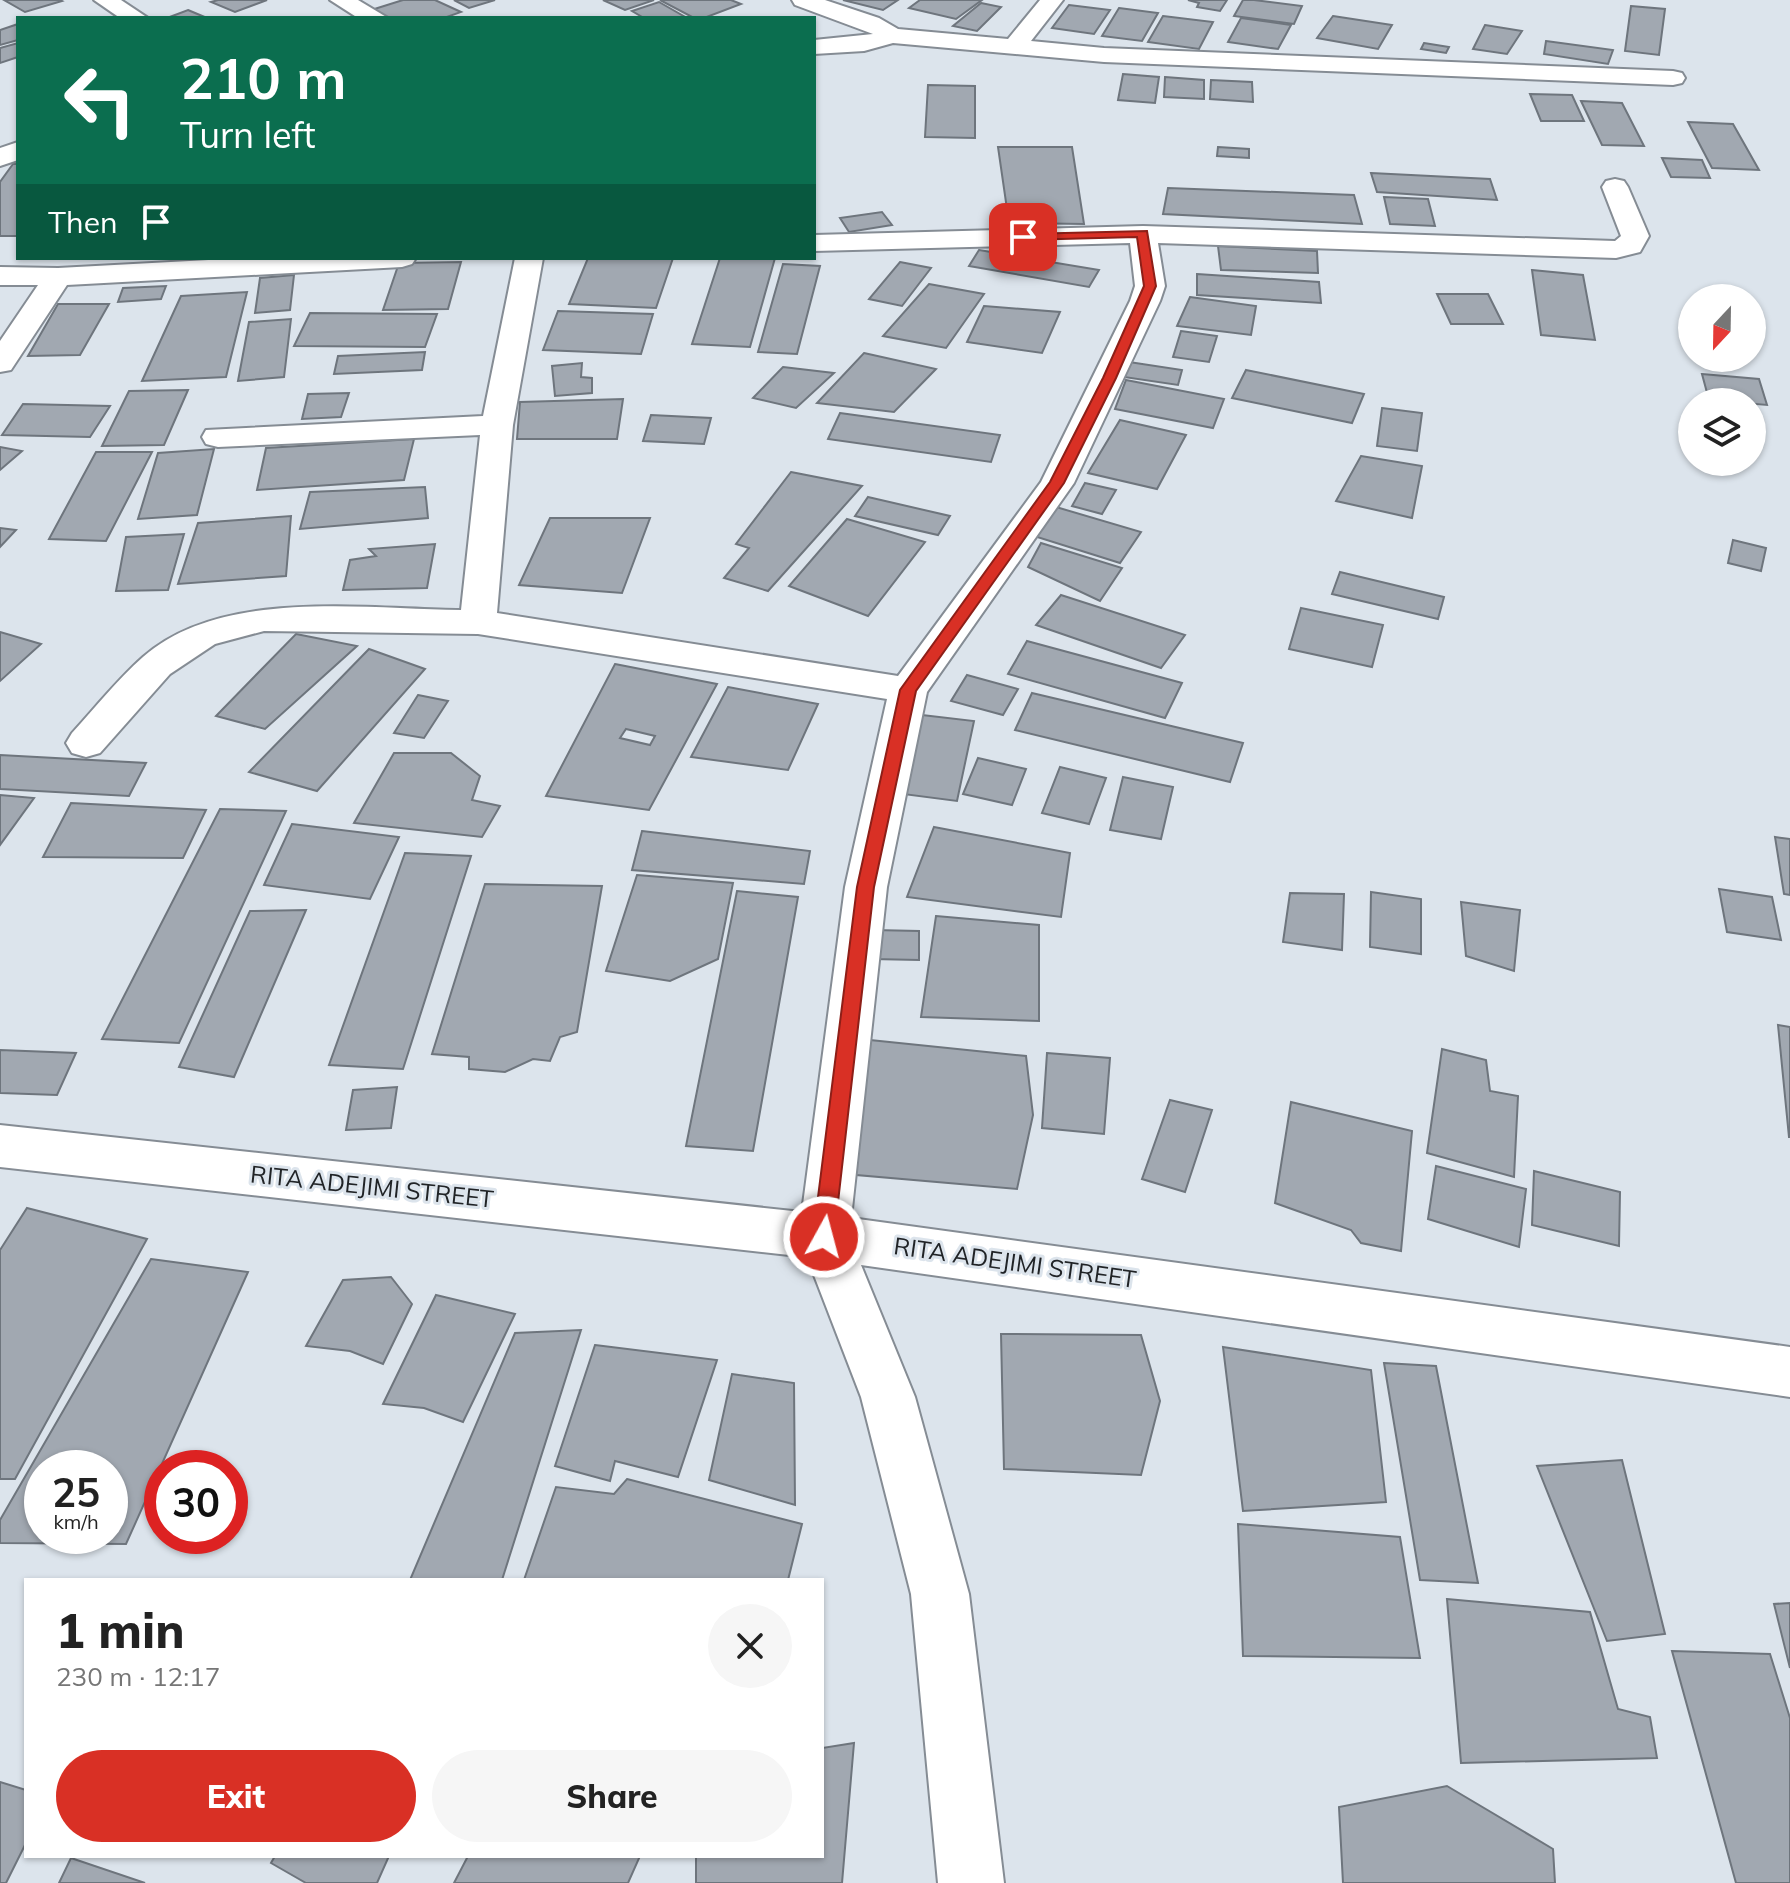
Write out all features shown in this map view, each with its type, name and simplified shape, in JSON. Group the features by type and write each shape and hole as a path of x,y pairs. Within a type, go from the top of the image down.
{"street":[{"path":"105,0 133,16"},
{"path":"341,0 372,16"},
{"path":"803,0 871,23 892,36"},
{"path":"1015,46 1052,0"},
{"path":"816,47 864,44 892,36 1120,56 1673,78"},
{"path":"816,243 1143,234 1616,250 1630,246 1635,236 1615,187"},
{"path":"971,1883 940,1594 888,1397 824,1237 866,887 908,690 1057,483 1145,301 1150,286 1143,234"},
{"path":"0,276 58,277 366,260"},
{"path":"478,622 497,425 529,260"},
{"path":"0,363 58,277"},
{"path":"218,437 497,425"},
{"path":"86,743 157,665 202,636 263,619 478,622 908,690"},
{"name":"RITA ADEJIMI STREET","path":"0,1146 824,1237 1790,1372"}],"building":[{"path":"4,0 60,0 62,1 25,12"},
{"path":"267,0 235,12 211,2"},
{"path":"403,0 435,0 461,12 450,16 378,16 368,11"},
{"path":"454,0 495,0 469,8"},
{"path":"603,0 654,0 625,10"},
{"path":"660,0 731,0 741,4 709,16 690,16"},
{"path":"843,0 898,0 883,10"},
{"path":"920,0 982,0 956,19 909,8"},
{"path":"1188,0 1227,0 1220,11 1197,7 1199,3"},
{"path":"1243,0 1302,6 1294,24 1234,16"},
{"path":"659,2 684,16 641,16 632,11"},
{"path":"981,3 1001,7 977,31 953,26"},
{"path":"1069,5 1110,10 1094,34 1052,28"},
{"path":"1631,6 1665,9 1659,55 1625,51"},
{"path":"1119,8 1158,13 1142,41 1102,36"},
{"path":"188,10 202,16 172,16"},
{"path":"1163,16 1213,22 1199,49 1148,42"},
{"path":"1333,16 1392,25 1378,49 1317,38"},
{"path":"1241,18 1291,25 1278,49 1228,42"},
{"path":"16,25 16,41 0,45 0,30"},
{"path":"1485,25 1522,31 1507,54 1473,49"},
{"path":"1546,41 1613,50 1608,64 1544,54"},
{"path":"1424,43 1449,47 1446,53 1421,49"},
{"path":"16,44 16,58 0,63 0,48"},
{"path":"1123,74 1159,77 1155,103 1118,100"},
{"path":"1165,77 1204,80 1204,99 1164,97"},
{"path":"1211,80 1252,82 1253,102 1210,99"},
{"path":"928,85 975,86 975,138 925,137"},
{"path":"1530,94 1572,95 1584,121 1541,121"},
{"path":"1581,101 1622,103 1644,146 1602,145"},
{"path":"1688,122 1733,124 1759,170 1712,168"},
{"path":"998,147 1072,147 1084,224 1009,223"},
{"path":"1218,147 1249,149 1249,158 1217,156"},
{"path":"1662,158 1702,160 1710,178 1671,177"},
{"path":"16,164 16,236 0,236 0,182"},
{"path":"1371,173 1490,179 1497,200 1377,192"},
{"path":"1168,188 1354,195 1362,224 1163,214"},
{"path":"1384,197 1428,199 1435,226 1390,224"},
{"path":"882,212 892,225 849,232 840,218"},
{"path":"1218,246 1317,251 1318,273 1221,270"},
{"path":"979,250 1099,270 1089,287 969,266"},
{"path":"587,260 672,260 656,308 569,304"},
{"path":"719,260 774,260 750,347 692,344"},
{"path":"461,262 448,309 383,310 399,263"},
{"path":"900,262 931,268 902,306 869,299"},
{"path":"783,264 820,266 797,354 758,352"},
{"path":"1532,270 1583,275 1595,340 1541,335"},
{"path":"1197,274 1319,282 1321,303 1197,295"},
{"path":"294,275 290,310 255,313 260,278"},
{"path":"929,284 984,294 946,348 883,336"},
{"path":"166,286 161,299 118,302 123,288"},
{"path":"247,292 226,377 142,381 181,296"},
{"path":"1437,294 1488,294 1503,324 1451,324"},
{"path":"1190,297 1256,306 1251,335 1177,326"},
{"path":"58,304 109,304 80,355 28,356"},
{"path":"984,306 1060,312 1042,353 967,342"},
{"path":"558,311 653,314 641,354 543,350"},
{"path":"310,313 437,314 425,347 294,346"},
{"path":"291,319 284,377 238,381 249,322"},
{"path":"1181,331 1217,336 1209,362 1173,357"},
{"path":"425,352 422,370 334,374 338,356"},
{"path":"864,353 936,369 894,412 817,403"},
{"path":"1129,362 1182,370 1178,385 1124,377"},
{"path":"582,363 581,377 592,378 592,393 555,396 552,366"},
{"path":"783,367 834,373 796,408 753,398"},
{"path":"1246,370 1364,394 1352,423 1232,398"},
{"path":"1702,374 1759,379 1762,388 1706,388"},
{"path":"1126,380 1224,399 1213,428 1115,409"},
{"path":"188,390 164,445 102,446 129,391"},
{"path":"349,393 341,417 302,419 308,394"},
{"path":"623,399 617,439 517,439 520,402"},
{"path":"23,404 110,406 90,437 2,435"},
{"path":"1382,408 1422,413 1417,451 1377,446"},
{"path":"840,413 1000,435 991,462 828,439"},
{"path":"651,415 711,418 704,444 643,441"},
{"path":"1120,420 1186,435 1157,489 1088,473"},
{"path":"414,439 404,480 257,490 266,448"},
{"path":"0,447 22,451 0,470"},
{"path":"214,449 197,515 138,519 158,453"},
{"path":"96,452 152,452 106,541 49,539"},
{"path":"1361,456 1422,466 1412,518 1336,501"},
{"path":"791,472 862,486 768,591 724,578 749,548 736,544"},
{"path":"1085,483 1116,490 1102,514 1072,506"},
{"path":"425,487 428,518 300,529 310,492"},
{"path":"868,497 950,516 938,535 855,516"},
{"path":"1056,507 1141,532 1120,563 1034,536"},
{"path":"291,516 286,576 178,584 198,523"},
{"path":"550,518 650,518 622,593 519,585"},
{"path":"847,519 925,542 868,616 789,586"},
{"path":"0,528 16,530 0,547"},
{"path":"184,534 168,590 116,591 126,537"},
{"path":"1733,540 1766,548 1761,571 1728,563"},
{"path":"1041,543 1122,568 1100,601 1028,567"},
{"path":"435,544 427,588 343,590 350,560 376,556 369,549"},
{"path":"1340,572 1444,597 1438,619 1332,594"},
{"path":"1061,595 1185,635 1161,668 1036,625"},
{"path":"1301,608 1383,625 1372,667 1289,649"},
{"path":"0,632 41,644 0,681"},
{"path":"296,634 357,646 265,729 216,716"},
{"path":"1027,641 1182,683 1165,718 1008,674"},
{"path":"369,649 425,669 317,791 249,772"},
{"path":"615,664 717,684 649,810 546,796","holes":["626,729 655,736 650,745 620,738"]},
{"path":"967,675 1018,689 1003,715 951,701"},
{"path":"728,687 818,704 788,770 691,757"},
{"path":"1032,693 1243,743 1230,782 1015,730"},
{"path":"418,695 448,701 424,738 394,733"},
{"path":"922,715 974,721 957,801 903,794"},
{"path":"394,753 451,753 480,776 472,800 500,806 482,837 354,823"},
{"path":"0,755 146,763 129,796 0,789"},
{"path":"978,758 1026,769 1012,805 963,794"},
{"path":"1060,767 1106,778 1089,824 1042,813"},
{"path":"1123,777 1173,787 1161,839 1110,830"},
{"path":"0,795 34,798 0,845"},
{"path":"71,803 206,810 183,858 43,857"},
{"path":"220,809 286,811 179,1043 102,1039"},
{"path":"292,824 399,837 370,899 264,885"},
{"path":"934,827 1070,853 1061,917 907,897"},
{"path":"642,831 810,851 804,884 632,870"},
{"path":"1775,837 1790,839 1790,895 1784,894"},
{"path":"405,853 471,856 403,1069 329,1065"},
{"path":"637,875 733,883 718,959 670,981 606,971"},
{"path":"485,884 602,886 577,1032 560,1037 550,1061 533,1059 505,1072 469,1069 469,1057 432,1054"},
{"path":"1719,889 1772,897 1781,940 1727,932"},
{"path":"737,891 798,897 753,1151 686,1146"},
{"path":"1371,892 1421,899 1421,954 1370,947"},
{"path":"1290,893 1344,894 1342,950 1283,942"},
{"path":"1461,902 1520,910 1514,971 1466,956"},
{"path":"306,910 234,1077 179,1067 250,911"},
{"path":"936,916 1039,925 1039,1021 921,1017"},
{"path":"874,930 919,931 919,960 872,959"},
{"path":"1778,1025 1790,1027 1790,1137 1789,1137"},
{"path":"870,1040 1026,1056 1033,1115 1017,1189 845,1174"},
{"path":"1442,1049 1486,1060 1490,1091 1518,1096 1514,1177 1427,1153"},
{"path":"0,1050 76,1053 57,1095 0,1093"},
{"path":"1047,1053 1110,1058 1104,1134 1042,1128"},
{"path":"397,1087 391,1128 346,1130 353,1090"},
{"path":"1170,1100 1212,1110 1185,1192 1142,1179"},
{"path":"1291,1102 1412,1131 1401,1251 1361,1243 1351,1230 1275,1203"},
{"path":"1436,1166 1526,1189 1519,1247 1428,1219"},
{"path":"1534,1171 1620,1192 1619,1246 1532,1225"},
{"path":"27,1208 147,1239 31,1450 24,1450 24,1463 15,1479 0,1479 0,1250"},
{"path":"151,1259 248,1272 168,1450 144,1450 144,1504 128,1540 128,1450 40,1450"},
{"path":"391,1277 412,1304 383,1364 350,1351 306,1346 343,1280"},
{"path":"436,1295 515,1314 463,1422 424,1408 383,1404"},
{"path":"581,1330 503,1578 411,1578 515,1333"},
{"path":"1001,1334 1141,1335 1160,1401 1141,1475 1004,1469"},
{"path":"595,1345 717,1360 678,1477 615,1461 610,1481 555,1466"},
{"path":"1223,1347 1371,1370 1386,1502 1243,1511"},
{"path":"1384,1363 1436,1366 1478,1583 1420,1580"},
{"path":"732,1374 794,1383 795,1505 709,1480"},
{"path":"1622,1460 1665,1634 1607,1641 1537,1466"},
{"path":"24,1479 24,1543 0,1543 0,1520"},
{"path":"627,1479 802,1524 788,1578 525,1578 556,1487 614,1494"},
{"path":"1238,1524 1400,1537 1420,1658 1243,1656"},
{"path":"1447,1599 1590,1612 1618,1709 1650,1717 1657,1758 1461,1763"},
{"path":"1790,1603 1790,1668 1774,1604"},
{"path":"1672,1651 1770,1654 1790,1718 1790,1883 1736,1883"},
{"path":"854,1743 842,1883 696,1883 696,1858 824,1858 824,1748"},
{"path":"0,1782 24,1789 24,1847 6,1883 0,1883"},
{"path":"1447,1786 1553,1849 1555,1883 1343,1883 1339,1807"},
{"path":"71,1858 145,1883 59,1883"},
{"path":"274,1858 388,1858 377,1883 306,1883 271,1863"},
{"path":"467,1858 639,1858 628,1883 454,1883"}],"route":[{"path":"824,1237 866,887 908,690 1057,483 1110,378 1150,286 1143,234 1023,237"}]}
